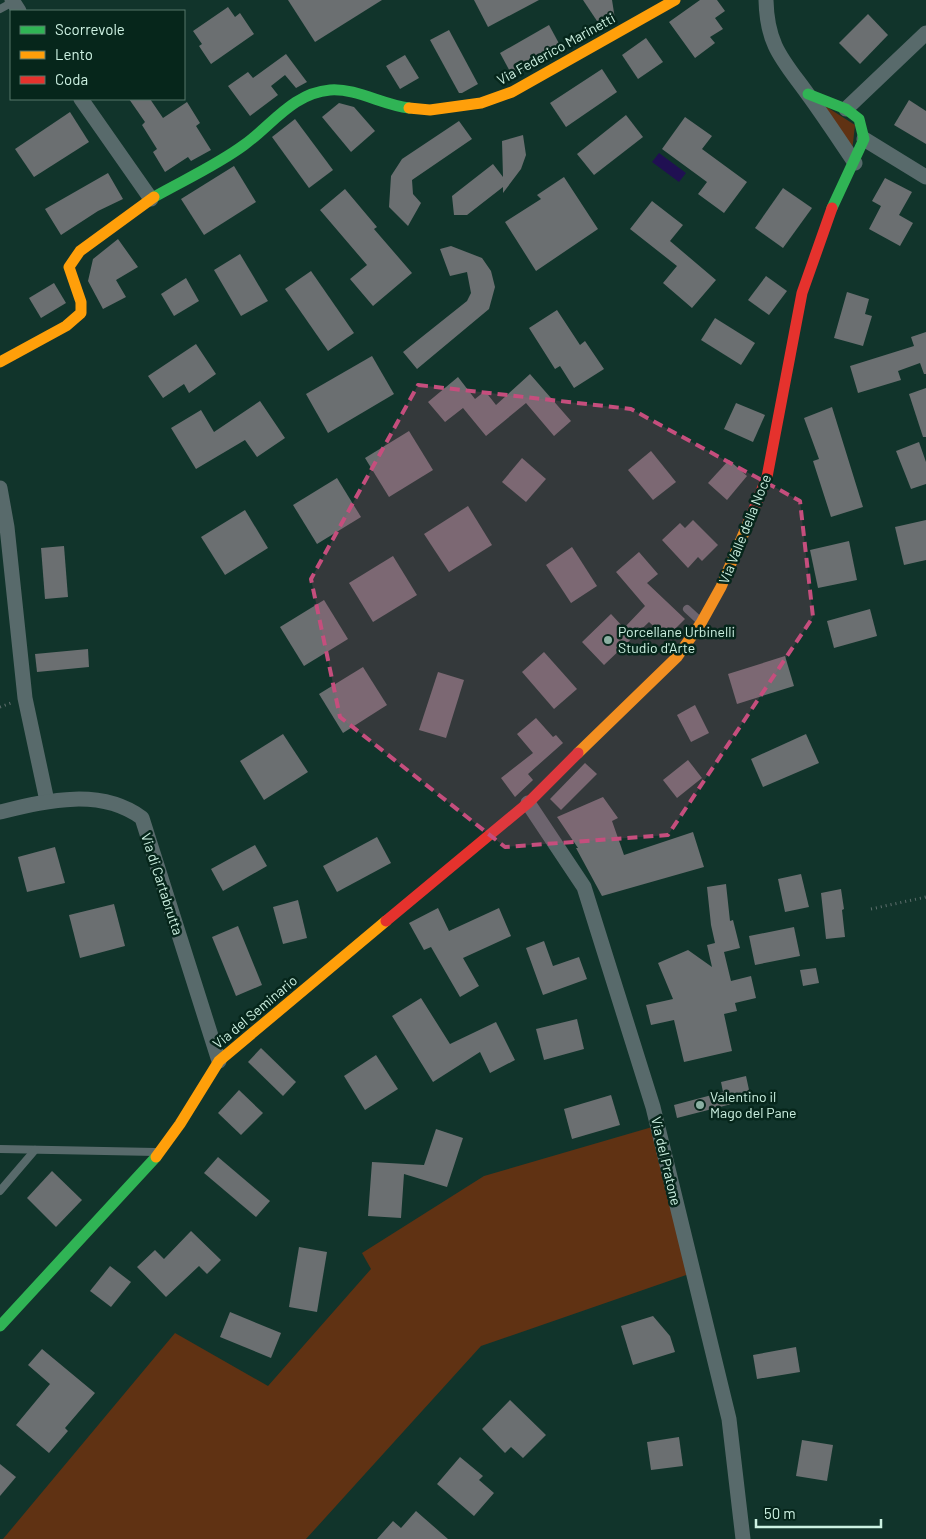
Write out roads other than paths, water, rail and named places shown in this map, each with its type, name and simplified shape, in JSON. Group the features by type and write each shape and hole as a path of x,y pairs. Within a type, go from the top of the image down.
{"street":[{"name":"Via Federico Marinetti","path":"0,362 77,318 82,306 70,275 70,262 80,252 152,199 244,145 292,104 311,94 330,90 344,91 400,107 424,110 490,101 512,92 676,0"},
{"path":"766,0 770,32 778,54 855,163"},
{"path":"846,109 926,33"},
{"path":"808,94 846,109 859,119 864,139 926,177"},
{"path":"82,100 152,199"},
{"name":"Via Valle della Noce","path":"528,803 622,708 677,657 701,623 722,587 767,477 802,293 835,201 855,163 864,139"},
{"path":"0,488 8,527 25,698 47,801"},
{"name":"Via di Cartabrutta","path":"0,812 47,801 96,800 128,808 142,818 219,1061"},
{"name":"Via del Seminario","path":"0,1326 104,1217 160,1152 219,1061 528,803"},
{"name":"Via del Pratone","path":"528,803 584,887 653,1107 728,1419 743,1539"}],"lane":[{"path":"688,609 701,623"},
{"path":"0,1149 160,1152"},
{"path":"0,1192 35,1150"}],"place":[{"name":"Porcellane Urbinelli Studio d'Arte","path":"608,640"},
{"name":"Valentino il Mago del Pane","path":"700,1105"}]}
